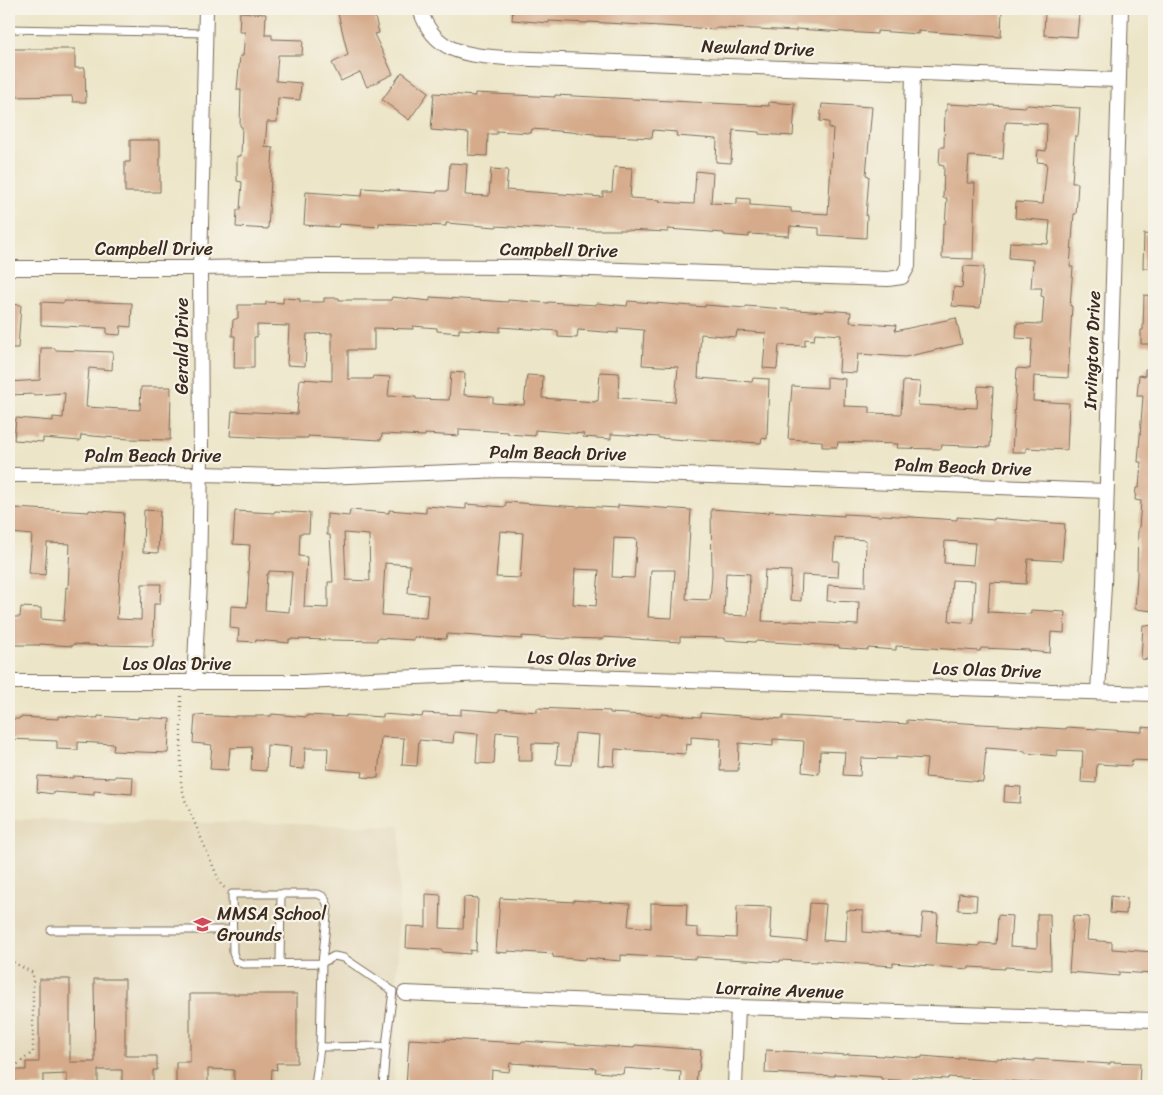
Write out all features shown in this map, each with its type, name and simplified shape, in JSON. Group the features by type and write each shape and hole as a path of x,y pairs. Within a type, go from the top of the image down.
{"street":[{"name":"Gerald Drive","path":"188,682 199,582 201,474 200,268 206,9"},
{"name":"Newland Drive","path":"420,9 423,21 436,38 448,48 471,56 1118,80"},
{"name":"Irvington Drive","path":"1098,692 1104,585 1121,9"},
{"name":"Campbell Drive","path":"9,268 532,267 878,279 902,277 908,266 909,258 913,72"},
{"name":"Palm Beach Drive","path":"9,475 201,474 323,477 503,470 1106,490"},
{"name":"Los Olas Drive","path":"9,682 303,682 485,674 1154,694"},
{"name":"Lorraine Avenue","path":"399,992 738,1007 1154,1020"},
{"path":"735,1086 738,1007"}],"lane":[{"path":"9,29 206,33"},
{"path":"315,1086 320,1047 322,963 328,906 324,897 318,894 232,894 233,953 236,961 243,964 322,963 334,956 344,958 399,992 386,1046 383,1086"},
{"path":"280,963 281,894"},
{"path":"51,930 233,930"},
{"path":"320,1047 386,1046"}],"path":[{"path":"188,682 181,783 185,800 221,885 232,894"},
{"path":"9,960 33,973 33,1052 9,1071"}],"shaded area":[{"name":"MMSA School Grounds","path":"9,819 401,826 394,1086 9,1086"}],"building":[{"path":"337,9 373,9 379,33 374,34 393,74 367,87 360,72 341,81 332,63 348,55"},
{"path":"513,9 1002,9 1001,37 918,31 918,34 877,31 877,34 796,29 796,31 715,29 588,22 549,21 549,23 512,20"},
{"path":"240,12 266,14 265,35 272,35 272,39 303,40 302,55 278,55 276,81 301,83 300,100 278,98 277,122 267,122 265,147 273,148 268,229 236,227 237,210 240,210 242,182 237,181 237,156 241,156 242,127 240,126 241,90 237,90 240,56 243,56 245,32 239,32"},
{"path":"1045,12 1079,14 1077,37 1044,35"},
{"path":"9,49 75,49 75,68 85,68 86,102 73,102 72,96 9,97"},
{"path":"402,72 429,92 409,120 382,100"},
{"path":"434,93 475,96 475,93 555,97 555,95 769,106 769,102 795,104 793,136 733,130 731,163 716,162 717,139 676,136 677,132 653,130 652,138 532,129 531,133 497,131 497,134 488,134 487,156 468,155 469,133 431,130"},
{"path":"822,104 872,107 866,175 869,176 866,238 819,235 819,228 790,226 789,236 749,234 749,237 724,235 724,233 668,229 668,232 545,229 446,223 446,226 379,223 379,227 339,224 338,227 304,225 306,192 362,196 363,188 437,193 437,191 448,191 450,163 467,164 465,195 489,196 491,169 508,170 506,190 603,197 603,192 612,192 614,167 632,168 630,198 694,204 696,171 713,173 711,203 737,204 737,198 750,199 750,205 791,208 791,212 828,214 833,129 829,128 829,122 820,121"},
{"path":"947,104 1080,108 1078,136 1075,136 1072,183 1078,183 1070,267 1073,267 1068,378 1034,376 1033,401 1069,403 1067,450 1026,448 1026,452 1012,452 1017,368 1030,369 1032,339 1016,338 1017,323 1042,324 1044,297 1041,296 1042,288 1031,288 1033,260 1009,258 1010,242 1048,244 1050,221 1015,218 1016,202 1043,204 1047,163 1037,162 1038,150 1046,151 1047,124 1006,122 1003,159 969,156 967,183 975,183 973,259 942,258 943,224 945,224 947,198 943,198 944,166 939,165 940,147 944,147 945,110 947,110"},
{"path":"130,140 160,140 160,192 125,192 125,162 130,162"},
{"path":"1144,234 1154,235 1154,269 1143,268"},
{"path":"964,266 984,267 980,308 952,306 954,287 962,288"},
{"path":"1144,295 1154,296 1154,344 1141,344"},
{"path":"392,297 430,301 430,297 508,302 508,300 596,305 597,303 627,306 628,301 705,307 705,305 746,308 746,306 824,312 824,310 851,312 850,322 896,325 895,331 956,318 962,344 905,357 858,354 856,373 839,372 841,335 815,333 814,340 805,339 805,346 779,345 777,369 763,368 766,333 737,331 736,337 701,334 698,378 752,382 753,378 769,379 767,439 762,438 761,443 611,434 611,439 583,437 584,434 535,430 535,436 508,434 508,432 459,429 459,436 382,434 381,440 308,436 308,438 272,438 230,436 232,411 297,414 300,379 332,381 332,333 307,334 305,366 287,365 289,326 257,325 257,337 254,337 254,368 234,368 235,336 232,336 233,320 238,318 238,305 266,305 266,302 283,303 283,298 300,299 300,302 324,302 324,298 339,298 339,300 391,300","holes":["413,326 437,328 437,331 459,333 459,329 500,332 500,327 558,331 558,337 577,338 578,330 618,333 618,328 644,330 642,365 678,367 675,402 618,398 619,373 600,372 598,401 595,402 542,398 543,376 527,375 524,405 493,403 493,397 464,395 465,373 451,372 449,400 388,396 390,377 373,376 372,379 348,379 348,350 374,350 374,328 413,329"]},
{"path":"64,301 132,303 131,327 121,326 120,335 107,334 107,328 41,325 41,302 64,303"},
{"path":"9,304 21,305 18,348 9,348"},
{"path":"41,348 113,352 112,370 89,368 86,407 140,410 141,387 171,387 170,440 81,435 80,441 43,438 43,442 14,440 16,418 53,421 53,417 63,418 65,393 9,395 9,382 40,380"},
{"path":"1145,369 1154,369 1153,611 1135,609 1141,501 1135,500 1136,488 1139,488 1141,462 1138,462 1143,396 1137,396 1139,375 1145,376"},
{"path":"827,377 845,379 844,406 870,407 870,413 901,414 903,381 920,382 918,405 977,408 978,386 993,387 990,447 942,445 941,449 897,448 898,444 838,442 837,447 822,447 822,441 788,439 792,386 827,388"},
{"path":"506,502 580,507 618,508 618,505 691,510 686,599 710,600 712,575 711,509 844,516 844,514 882,515 957,520 957,517 994,520 994,518 1065,524 1062,561 1028,559 1026,584 990,582 988,612 1031,614 1031,610 1065,612 1064,633 1051,632 1050,653 1029,650 981,648 980,651 896,646 896,650 868,648 868,650 839,648 839,646 725,640 725,638 680,637 680,642 604,637 603,639 566,639 522,636 522,639 447,634 446,639 414,637 414,640 377,638 377,641 289,639 289,643 256,640 256,642 238,641 239,629 230,628 231,606 247,607 249,573 250,545 233,544 235,511 310,513 309,533 300,533 299,556 307,557 304,607 328,608 328,582 333,582 330,535 327,535 327,514 349,516 350,510 389,513 389,510 426,513 426,506 466,509 466,504 505,507","holes":["500,531 523,533 520,578 496,577","344,533 369,535 370,581 346,580","614,538 637,539 634,578 612,577","835,538 866,540 865,587 828,585 827,601 859,602 858,625 762,621 765,570 791,571 790,600 801,601 802,575 838,577 839,561 833,561","945,541 975,543 973,565 944,563","385,563 410,565 408,593 428,595 426,618 382,615","575,569 599,570 596,606 573,604","651,570 675,570 672,618 648,617","269,571 292,572 289,612 265,610 267,574 269,574","726,573 750,574 748,616 724,615","952,580 975,581 973,623 949,621"]},
{"path":"13,508 124,513 117,619 141,620 142,584 161,584 160,604 154,604 153,646 9,645 9,617 20,617 21,607 41,608 41,619 64,621 70,544 47,543 45,575 29,573 32,535 11,533"},
{"path":"144,510 160,511 158,553 143,552"},
{"path":"1143,625 1154,626 1154,660 1141,659"},
{"path":"537,708 610,711 610,713 661,716 661,714 701,717 701,713 783,719 783,716 907,724 907,720 1142,732 1142,727 1154,728 1154,761 1132,760 1131,766 1097,764 1096,783 1081,782 1083,751 1057,750 1057,756 986,748 983,782 925,777 927,759 896,757 896,759 861,758 860,776 843,775 845,752 820,751 819,774 802,772 804,741 773,739 773,746 739,743 738,771 720,771 721,739 691,737 691,745 686,744 685,754 615,749 614,766 598,765 600,735 575,733 572,765 556,764 558,744 532,743 532,761 518,761 519,734 496,732 494,764 476,763 478,734 454,732 453,743 419,740 417,766 402,765 404,738 381,737 378,778 362,777 363,772 327,769 328,748 305,748 304,769 289,768 291,747 267,745 266,771 251,770 252,747 230,748 228,770 210,769 212,745 193,743 195,715 235,717 271,716 272,714 307,717 307,715 346,717 346,715 383,717 383,714 422,717 423,713 461,715 461,709 537,712"},
{"path":"58,716 170,719 168,753 113,751 114,744 78,742 78,750 57,749 57,741 9,739 9,719 19,719 20,717 58,719"},
{"path":"38,776 73,778 73,776 133,777 132,794 94,791 94,795 37,792"},
{"path":"1005,786 1021,787 1020,803 1004,802"},
{"path":"959,893 977,895 976,911 958,910"},
{"path":"426,894 441,895 440,928 463,929 464,897 478,898 476,951 470,950 470,954 406,948 407,926 426,927"},
{"path":"1111,896 1127,898 1126,914 1110,913"},
{"path":"500,898 630,904 628,926 651,928 651,903 687,904 686,927 698,928 698,936 736,938 737,906 771,907 771,938 807,941 810,903 826,904 823,940 846,942 847,910 863,911 863,932 921,937 923,913 938,914 936,943 979,946 980,943 996,944 998,915 1012,916 1010,946 1037,948 1037,914 1050,914 1051,970 1005,967 1005,969 969,967 969,969 893,963 893,966 817,961 780,960 780,962 621,955 621,961 585,958 585,960 553,957 553,954 496,952"},
{"path":"1073,916 1089,917 1087,940 1112,942 1112,949 1154,952 1154,974 1119,972 1119,976 1069,972"},
{"path":"39,979 70,979 70,1062 95,1062 94,979 125,979 125,1056 157,1056 157,1070 153,1070 153,1086 122,1086 122,1070 98,1070 98,1086 67,1086 67,1074 43,1075 43,1086 12,1086 12,1070 26,1070 26,1062 39,1062"},
{"path":"190,994 297,994 297,1063 276,1063 277,1070 272,1069 271,1086 234,1086 234,1070 208,1069 208,1086 176,1086 176,1062 190,1062"},
{"path":"409,1039 521,1043 522,1041 634,1048 635,1045 701,1050 696,1086 680,1086 681,1072 624,1068 623,1074 595,1072 596,1068 510,1063 509,1072 492,1070 491,1086 406,1086"},
{"path":"766,1050 922,1058 922,1056 959,1059 959,1057 1035,1061 1035,1059 1110,1064 1110,1062 1140,1063 1139,1086 1071,1086 948,1077 948,1079 912,1077 911,1081 835,1074 835,1076 765,1073"}],"place":[{"name":"MMSA School Grounds","path":"203,924"}]}
